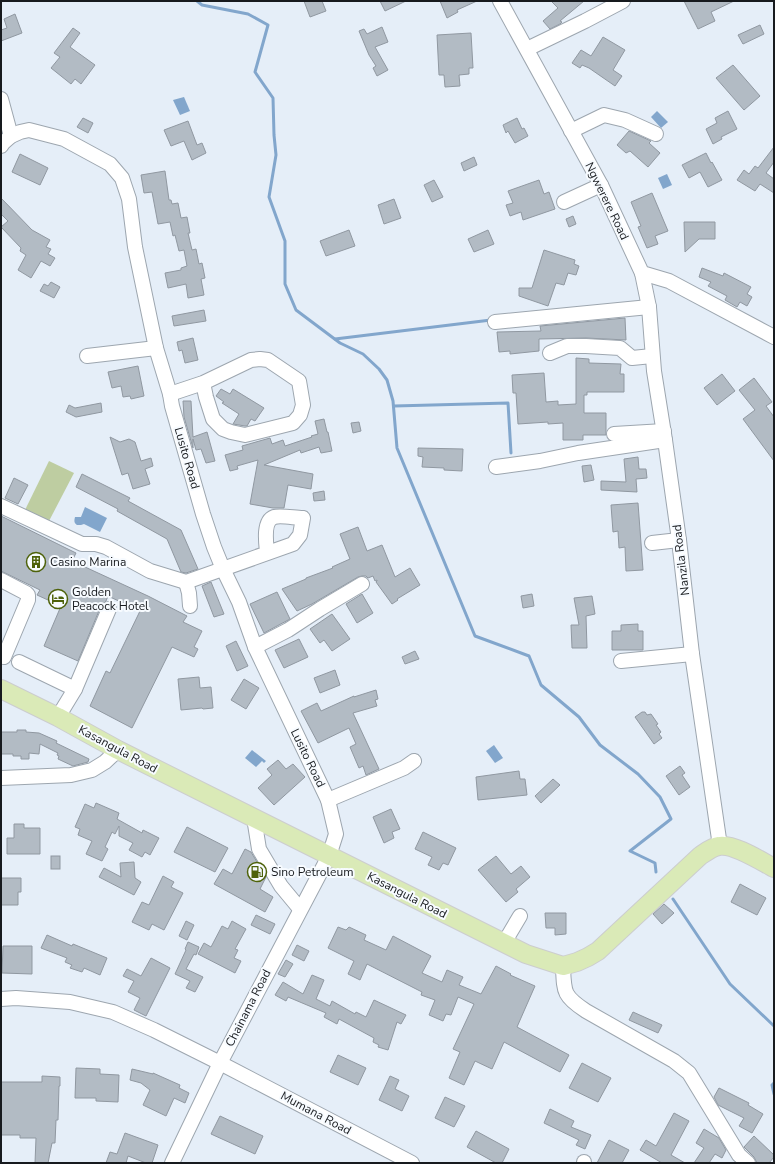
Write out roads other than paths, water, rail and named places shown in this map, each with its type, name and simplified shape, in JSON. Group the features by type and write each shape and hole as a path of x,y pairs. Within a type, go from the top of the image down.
{"main road":[{"name":"Kasangula Road","path":"1,688 118,750 526,954 563,966"},
{"path":"563,966 577,962 598,951 700,856 710,850 720,846 735,848 774,868"}],"street":[{"name":"Ngwerere Road","path":"500,1 601,185 642,273"},
{"path":"527,49 623,1"},
{"path":"1,99 6,141"},
{"path":"571,131 604,115 624,120 656,134"},
{"name":"Lusito Road","path":"6,141 20,132 29,130 64,139 110,164 122,178 128,199 135,247 156,348 203,514 214,547 239,602 255,647 328,800 336,834 329,856"},
{"path":"564,202 601,185"},
{"path":"642,273 669,281 774,337"},
{"name":"Nanzila Road","path":"642,273 649,307 652,356 665,436 692,654 720,846"},
{"path":"495,322 649,307"},
{"path":"550,353 567,346 586,346 620,348 632,358 652,356"},
{"path":"87,356 156,348"},
{"path":"170,394 203,383 251,360 260,359 268,360 299,381 303,405 300,415 293,423 245,435 231,432 223,429 213,419 203,383"},
{"path":"614,434 665,436"},
{"path":"496,467 540,461 665,436"},
{"path":"1,506 82,544 96,544 106,547 150,571 186,582 267,552"},
{"path":"652,543 679,540"},
{"path":"186,582 190,606"},
{"path":"255,647 288,630 362,584"},
{"path":"1,655 4,656 28,600 28,595 26,593 2,585"},
{"path":"58,717 75,689 109,609"},
{"path":"621,661 692,654"},
{"path":"19,662 75,689"},
{"path":"1,778 71,775 92,770 105,762 118,750"},
{"path":"328,800 404,768 414,761"},
{"path":"254,818 259,849 281,886 300,909"},
{"name":"Chainama Road","path":"172,1163 220,1063 329,856"},
{"path":"504,943 520,916"},
{"path":"563,966 564,985 568,997 573,1003 674,1061 689,1073 739,1155 748,1163"},
{"name":"Mumana Road","path":"1,999 16,998 70,1002 113,1012 154,1030 220,1063 412,1163"}],"water":[{"path":"184,97 190,111 180,115 173,100"},
{"path":"657,111 668,122 661,128 651,117"},
{"path":"667,174 672,185 663,189 658,178"},
{"path":"85,507 107,518 100,532 84,524 77,525 75,523 75,517 81,517"},
{"path":"494,745 503,758 495,763 486,751"},
{"path":"252,750 266,761 264,763 262,761 256,767 245,758"}],"waterway":[{"path":"197,1 202,5 248,14 268,25 255,72 273,98 276,155 269,197 285,241 285,284 296,310 340,343 363,354 379,369 387,380 393,401 397,448 475,636 529,656 541,685 579,717 600,745 638,774 660,797 671,819 630,851 655,863 656,872"},
{"path":"335,339 491,320"},
{"path":"394,406 508,403 511,453"},
{"path":"673,899 730,984 774,1026"},
{"path":"774,1083 772,1085 774,1094"}],"place":[{"name":"Casino Marina","path":"36,562"},
{"name":"Golden Peacock Hotel","path":"58,599"},
{"name":"Sino Petroleum","path":"257,872"}]}
